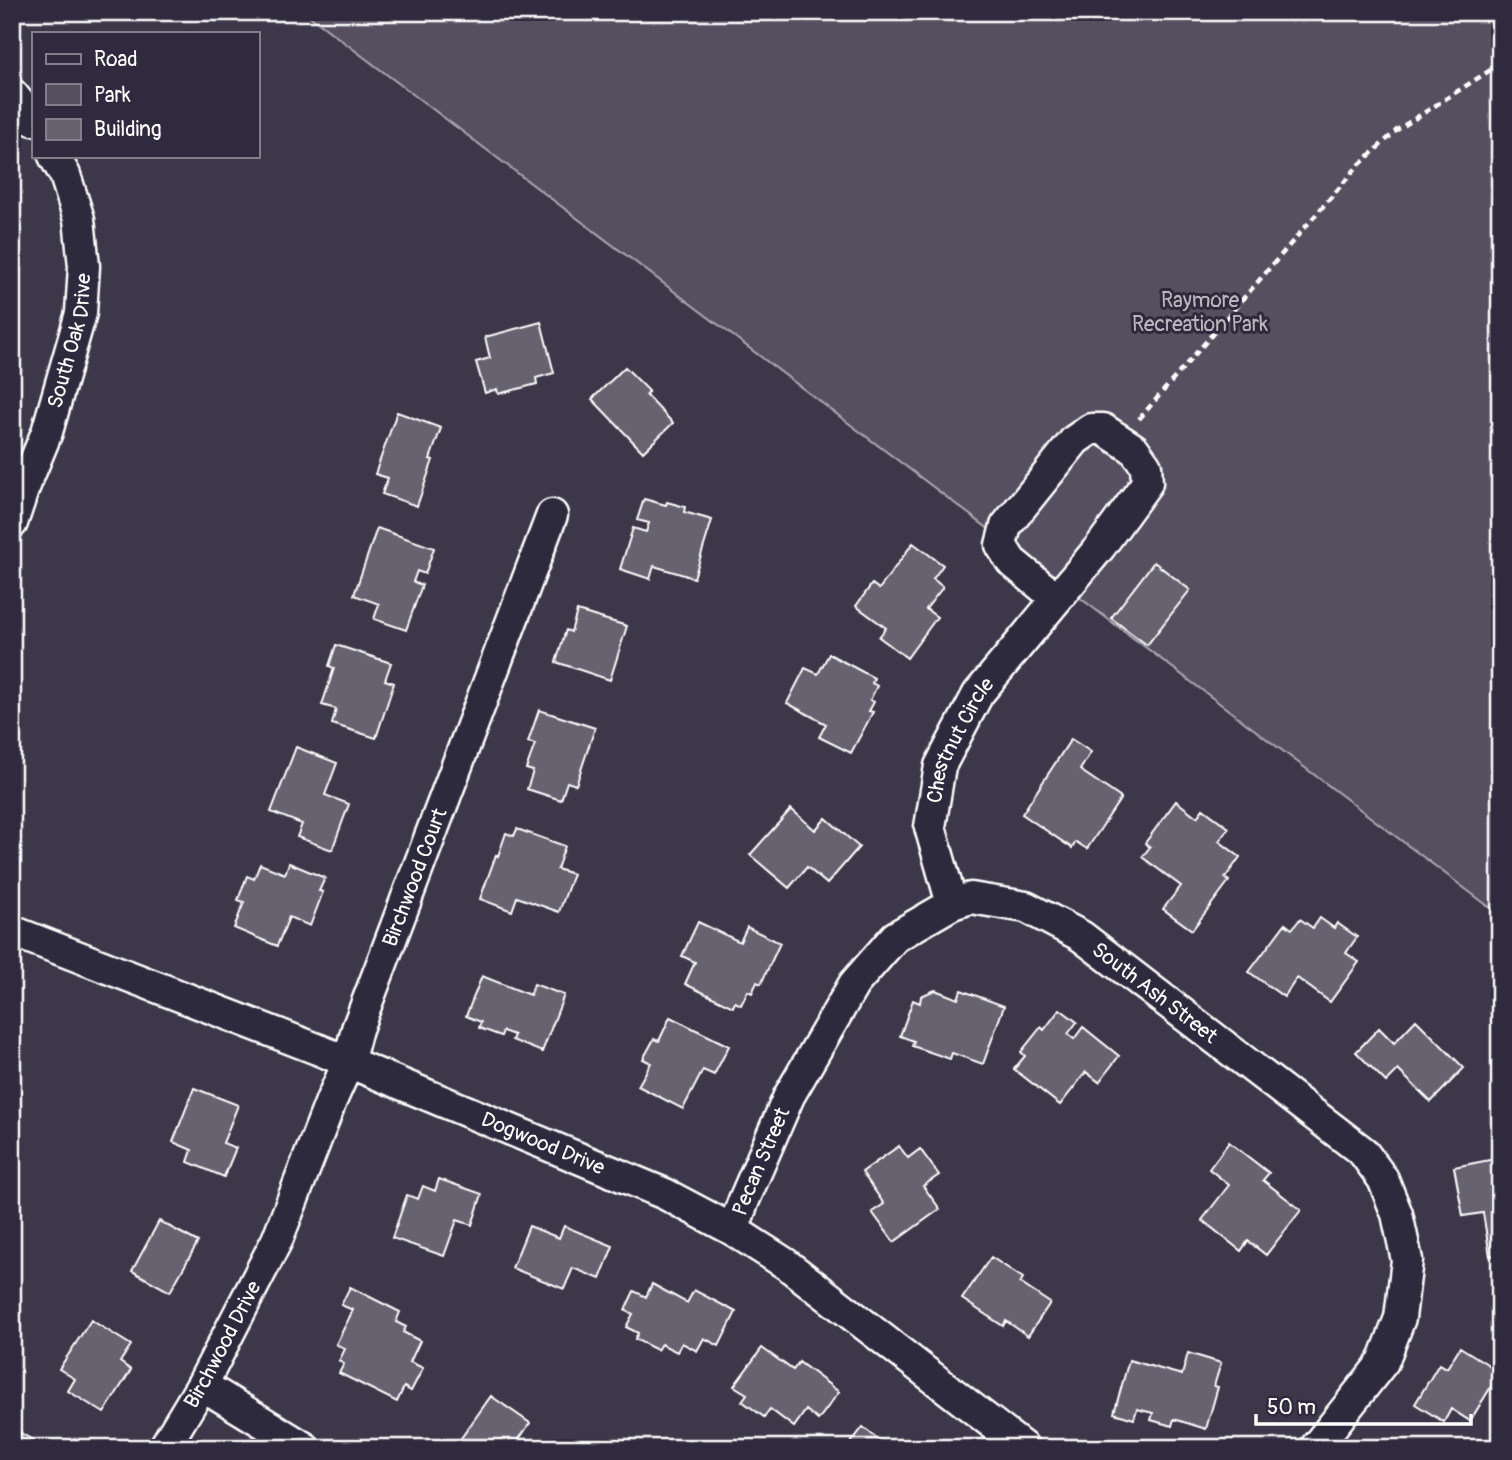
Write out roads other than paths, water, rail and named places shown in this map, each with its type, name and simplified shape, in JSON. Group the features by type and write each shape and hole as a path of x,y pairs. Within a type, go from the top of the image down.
{"street":[{"path":"12,94 32,119"},
{"name":"South Oak Drive","path":"12,523 18,488 47,432 80,313 84,266 79,219 65,175 55,158"},
{"name":"Chestnut Circle","path":"953,904 930,827 940,765 978,694 1057,599 1100,547 1147,483 1146,466 1134,449 1103,429 1091,429 1074,440 1006,526 1001,545 1011,561 1057,599"},
{"name":"Birchwood Court","path":"277,1240 348,1063 362,1016 552,515"},
{"name":"South Ash Street","path":"789,1096 854,984 895,937 953,904 971,898 1026,907 1081,936 1363,1152 1383,1179 1397,1213 1407,1259 1401,1318 1383,1362 1315,1448"},
{"name":"Dogwood Drive","path":"12,931 317,1049 665,1194 733,1230 786,1264 1024,1448"},
{"name":"Pecan Street","path":"733,1230 789,1096"},
{"name":"Birchwood Drive","path":"164,1448 202,1385 277,1240"},
{"path":"202,1385 305,1448"}],"park label":[{"name":"Raymore Recreation Park","path":"1200,312"}]}
